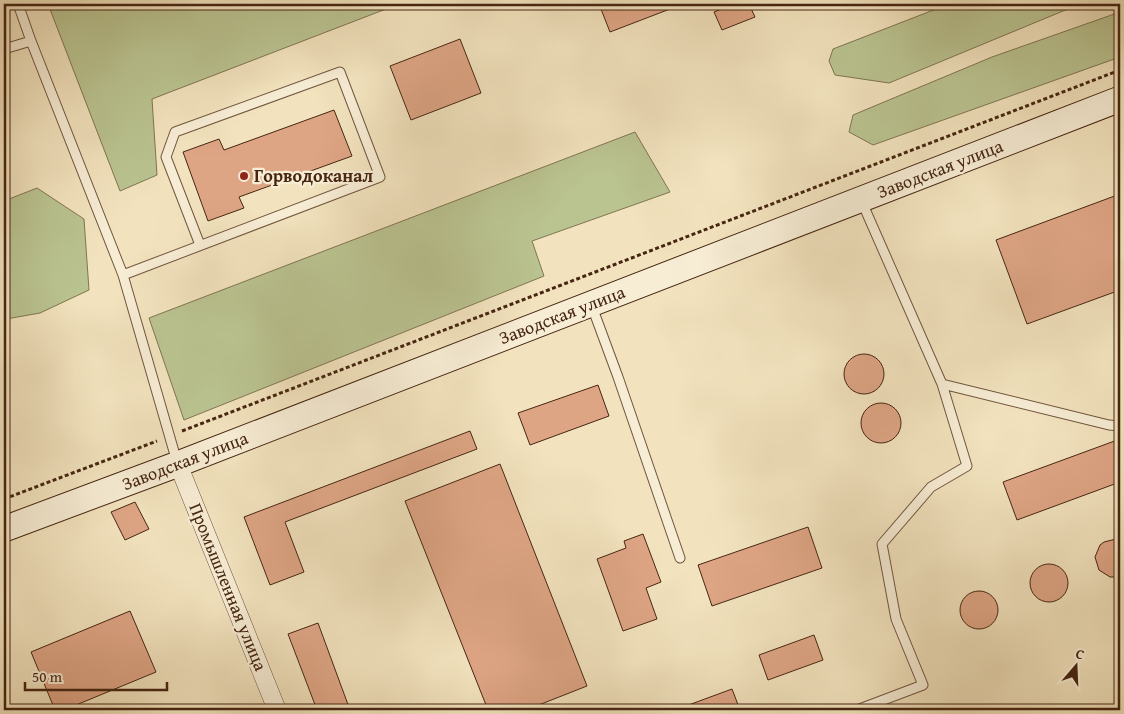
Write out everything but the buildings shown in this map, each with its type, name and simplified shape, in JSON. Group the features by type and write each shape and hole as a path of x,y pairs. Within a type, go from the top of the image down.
{"main road":[{"name":"Заводская улица","path":"4,529 178,464 1120,99"}],"street":[{"name":"Промышленная улица","path":"178,464 277,710"}],"lane":[{"path":"18,4 123,275 178,464"},
{"path":"4,49 31,40"},
{"path":"123,275 380,177 340,72 176,132 166,157 200,245"},
{"path":"857,710 923,686 896,619 882,544 931,487 967,466 942,384 861,200"},
{"path":"591,304 680,558"},
{"path":"942,384 1109,426 1120,426"}],"path":[{"path":"4,499 1120,70"}],"green space":[{"path":"48,4 399,4 152,99 157,175 120,191"},
{"path":"949,4 1080,4 889,83 835,75 829,61 833,49"},
{"path":"1120,12 1120,57 873,145 849,132 853,115 992,57"},
{"path":"635,132 670,192 532,241 544,276 184,420 149,318"},
{"path":"37,188 84,219 89,290 40,313 6,319 4,321 4,201"}],"railway":[{"path":"1073,710 1120,710"}],"place":[{"name":"Горводоканал","path":"244,176"}]}
